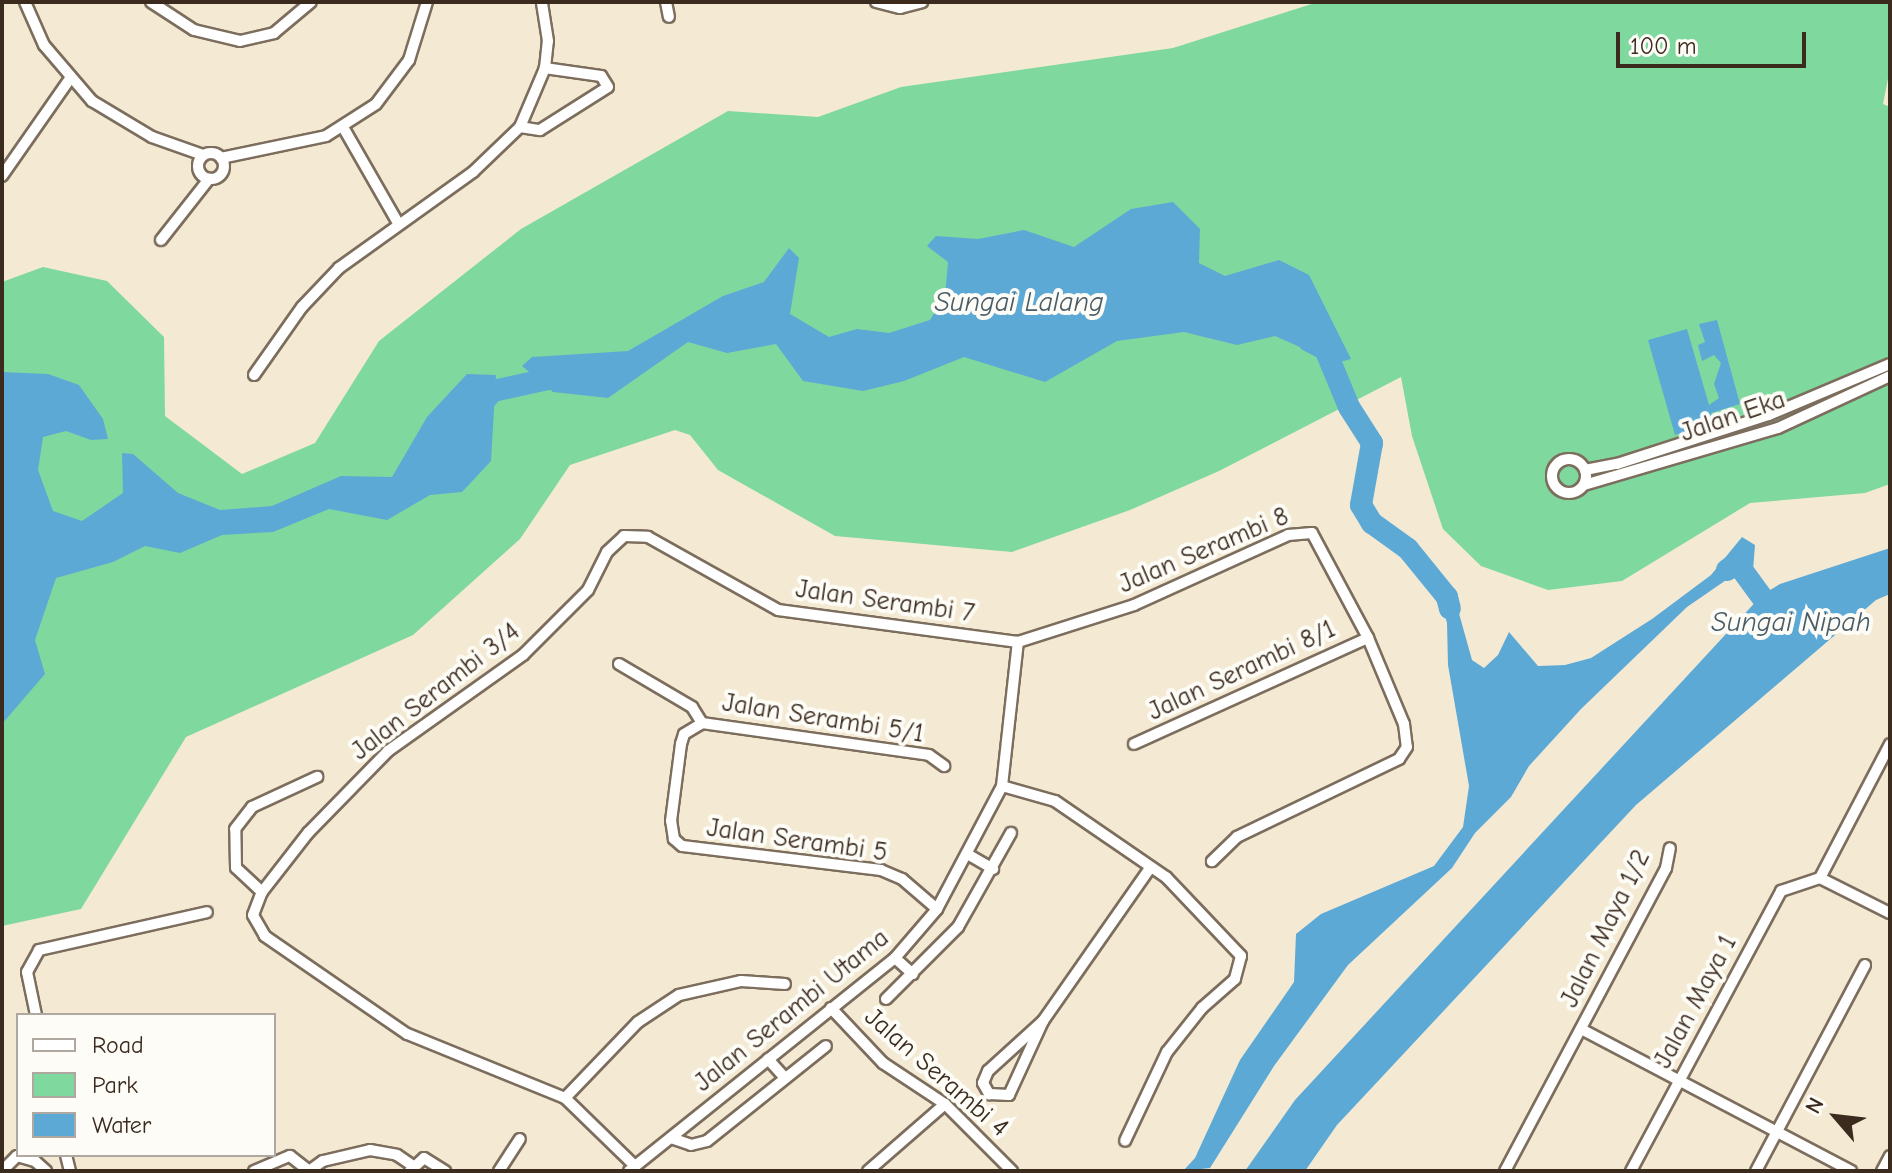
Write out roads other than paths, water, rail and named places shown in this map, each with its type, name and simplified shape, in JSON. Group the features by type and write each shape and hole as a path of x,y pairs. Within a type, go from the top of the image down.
{"street":[{"path":"25,2 44,45 69,80 122,120 203,155 221,158 284,147 343,127 394,82 418,39 427,2"},
{"path":"151,2 194,30 240,41 274,33 311,2"},
{"path":"254,375 302,307 339,268 503,149 520,127 545,68 548,41 542,2"},
{"path":"666,2 669,17"},
{"path":"876,2 900,8 922,2"},
{"path":"520,127 540,130 608,87 601,76 545,68"},
{"path":"2,176 69,80"},
{"path":"343,127 398,223"},
{"path":"203,155 198,169 209,179"},
{"path":"161,240 209,179 222,172 221,158"},
{"name":"Jalan Eka","path":"1890,364 1769,415 1617,464 1585,470 1570,459 1558,463 1552,475 1561,491 1574,492 1584,485 1778,428 1890,376"},
{"path":"1584,485 1585,470"},
{"name":"Jalan Serambi 8","path":"1018,642 1134,605 1305,530 1317,538 1368,638 1404,724 1404,753 1237,837 1212,861"},
{"name":"Jalan Serambi 7","path":"597,578 615,543 624,536 648,537 778,610 1018,642"},
{"name":"Jalan Serambi 3/4","path":"262,892 308,833 388,751 523,655 597,578"},
{"name":"Jalan Serambi 8/1","path":"1134,744 1368,638"},
{"name":"Jalan Serambi Utama","path":"632,1168 895,958 937,909 969,855 1002,786 1018,642"},
{"name":"Jalan Serambi 5/1","path":"619,664 692,707 702,723 929,755 944,766"},
{"name":"Jalan Serambi 5","path":"702,723 692,726 681,744 671,821 674,839 693,849 881,870 902,879 937,909"},
{"path":"1890,744 1820,878 1890,913"},
{"path":"317,777 252,807 235,829 236,868 262,892 254,905 257,928 407,1034 565,1098 632,1168"},
{"path":"1002,786 1055,801 1181,889 1237,949 1242,964 1167,1052 1125,1141"},
{"name":"Jalan Serambi Utama","path":"886,999 958,927 1011,833"},
{"name":"Jalan Maya 1/2","path":"1505,1171 1666,868 1670,848"},
{"path":"969,855 993,869"},
{"path":"1043,1021 988,1071 983,1083 989,1094 1009,1095 1043,1021 1150,868"},
{"name":"Jalan Maya 1","path":"1631,1171 1773,902 1794,883 1820,878"},
{"path":"36,1013 27,972 39,950 207,912"},
{"path":"895,958 913,974"},
{"path":"1756,1171 1865,965"},
{"path":"565,1098 638,1022 679,995 741,981 785,984"},
{"name":"Jalan Serambi 4","path":"831,1008 899,1076 945,1104 1012,1171"},
{"path":"1581,1029 1681,1078 1851,1171"},
{"name":"Jalan Serambi Utama","path":"671,1138 691,1145 707,1141 826,1046"},
{"path":"768,1059 785,1078"},
{"path":"868,1171 945,1104"},
{"path":"499,1171 520,1139"},
{"path":"254,1171 290,1156 309,1171 323,1161 370,1150 397,1155 411,1168 431,1159 445,1171"},
{"path":"1882,1171 1890,1156"},
{"path":"21,1157 35,1161 46,1171"}],"water":[{"name":"Sungai Lalang","path":"1173,202 1200,229 1199,263 1225,276 1279,260 1309,275 1351,359 1336,363 1275,336 1237,345 1184,332 1117,341 1045,382 964,357 904,381 863,391 803,381 776,344 727,353 688,342 608,398 553,392 522,366 532,357 628,351 723,296 764,282 789,248 799,258 790,314 829,337 857,329 889,333 930,320 945,296 948,262 927,246 936,236 978,239 1024,230 1074,247 1131,209"},
{"path":"1717,320 1740,404 1711,413 1714,424 1675,435 1648,340 1687,329 1709,405 1719,398 1714,384 1721,363 1714,355 1702,361 1698,345 1705,342 1699,324"},
{"path":"2,372 48,374 79,385 103,419 108,439 91,440 66,431 43,437 38,470 53,511 82,521 123,493 122,453 133,454 178,493 220,510 272,506 341,476 392,477 427,417 467,374 496,375 491,461 462,492 430,495 387,520 329,509 273,532 222,535 180,553 145,546 113,562 56,578 35,640 45,674 2,724"},
{"path":"1742,537 1755,545 1753,571 1741,580 1732,576 1687,607 1581,709 1529,766 1511,797 1475,833 1452,868 1348,965 1274,1066 1210,1168 1183,1171 1195,1158 1240,1060 1294,982 1296,934 1321,914 1434,866 1463,827 1469,786 1448,665 1447,623 1436,584 1455,599 1472,660 1484,668 1498,655 1509,632 1538,666 1565,665 1591,658 1652,619 1711,575"},
{"name":"Sungai Nipah","path":"1890,548 1890,594 1876,600 1636,805 1337,1125 1305,1171 1245,1171 1295,1100 1762,595 1780,584"}],"waterway":[{"path":"1309,341 1325,349 1349,407 1372,443 1361,505 1372,523 1408,549 1447,597 1450,609"},
{"path":"475,411 493,391 566,375"},
{"path":"1727,570 1737,563 1778,619"}]}
